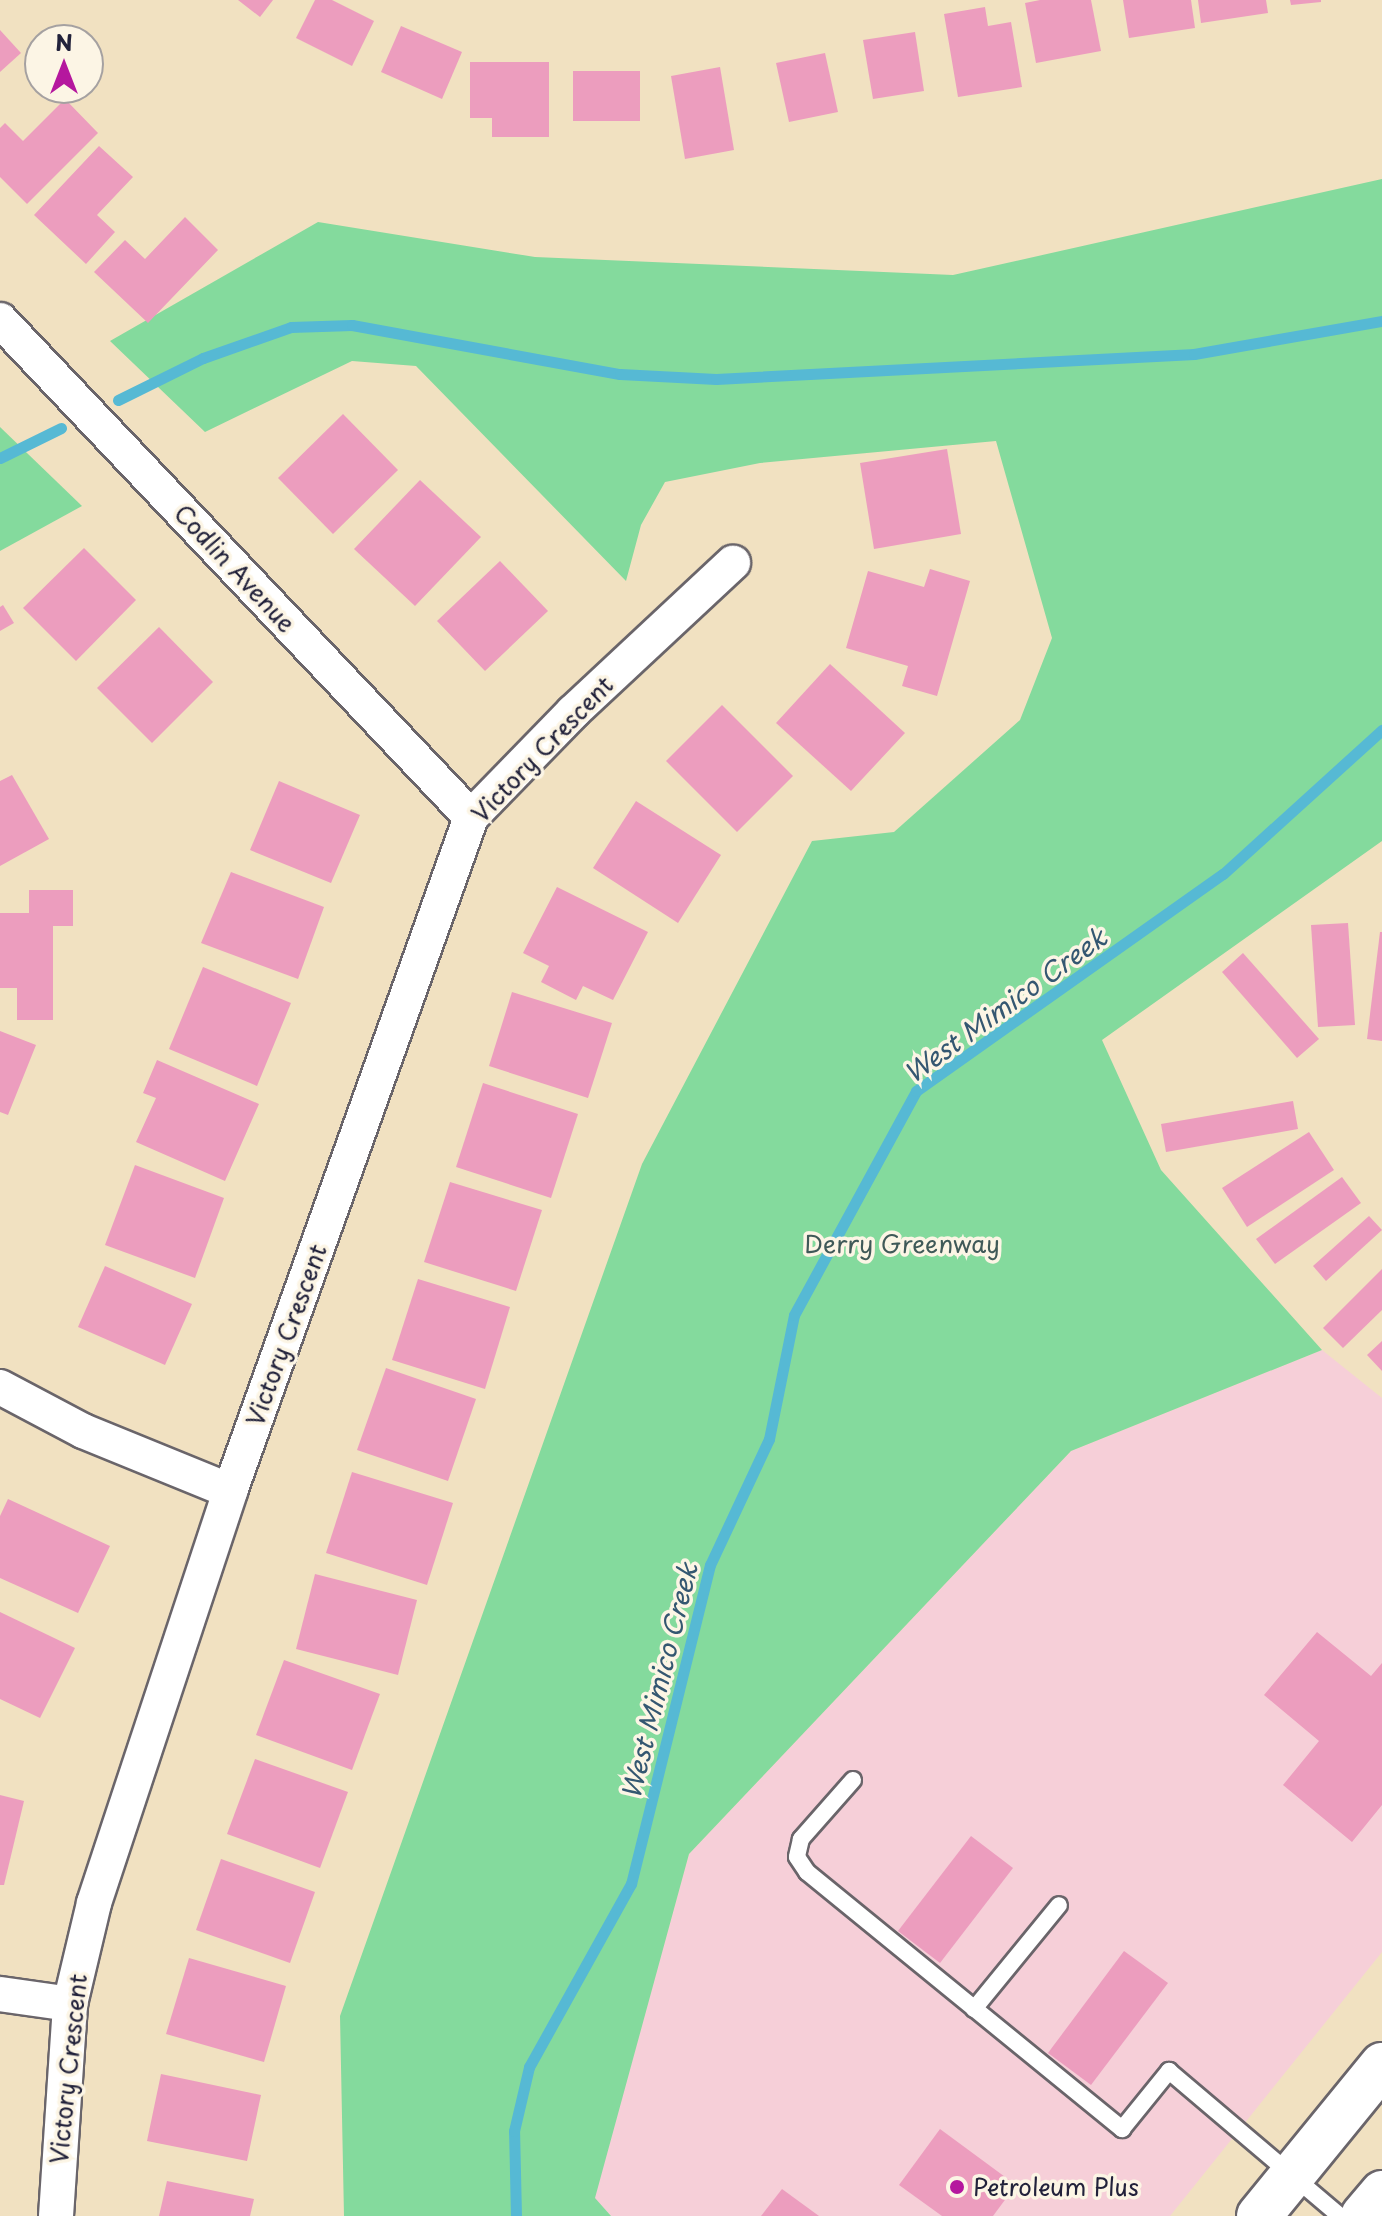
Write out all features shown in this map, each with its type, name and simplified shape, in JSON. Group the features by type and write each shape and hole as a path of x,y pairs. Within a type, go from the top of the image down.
{"main road":[{"path":"1259,2216 1382,2065"},
{"path":"1363,2216 1382,2193"}],"street":[{"name":"Codlin Avenue","path":"0,320 471,817"},
{"name":"Victory Crescent","path":"56,2216 70,2004 94,1903 230,1491 471,817 573,712 733,563"},
{"path":"0,1387 83,1431 230,1491"},
{"path":"0,1994 70,2004"}],"lane":[{"path":"853,1780 801,1839 797,1857 807,1872 1122,2129 1169,2071 1340,2216"},
{"path":"974,2009 1059,1905"}],"shaded area":[{"path":"1322,1350 1382,1398 1382,1952 1170,2216 611,2216 594,2199 689,1854 1071,1451"}],"green space":[{"name":"Derry Greenway","path":"1382,179 1382,841 1102,1040 1161,1170 1322,1350 1071,1451 689,1854 595,2198 611,2216 344,2216 340,2016 642,1164 812,841 894,832 1020,720 1052,638 996,441 760,463 665,482 641,525 626,581 416,366 352,361 205,432 110,341 318,222 535,257 953,275"},
{"path":"0,427 82,506 0,551"}],"building":[{"path":"238,0 273,0 260,17"},
{"path":"315,0 332,0 374,21 352,66 296,38"},
{"path":"1091,0 1101,51 1036,63 1025,3"},
{"path":"1123,0 1191,0 1195,28 1129,38"},
{"path":"1198,0 1266,0 1268,13 1201,23"},
{"path":"1290,0 1321,0 1321,2 1291,5"},
{"path":"985,7 988,26 1011,22 1022,87 958,97 944,14"},
{"path":"401,26 462,52 442,99 381,72"},
{"path":"0,30 21,53 0,72"},
{"path":"915,32 924,91 873,99 863,40"},
{"path":"825,53 838,112 789,122 776,63"},
{"path":"470,62 549,62 549,137 492,137 492,118 470,118"},
{"path":"720,67 734,150 685,159 671,76"},
{"path":"573,71 640,71 640,121 573,121"},
{"path":"60,104 70,104 98,133 27,204 0,177 0,128 5,123 23,141"},
{"path":"99,146 133,177 97,215 115,232 86,264 34,215"},
{"path":"185,217 218,250 148,323 94,272 125,240 145,259"},
{"path":"343,414 398,470 333,534 278,478"},
{"path":"947,449 961,534 874,549 860,463"},
{"path":"420,480 481,537 415,606 354,549"},
{"path":"84,548 136,600 76,661 23,608"},
{"path":"500,561 548,611 485,671 437,621"},
{"path":"930,569 970,581 937,696 902,686 908,666 846,648 868,571 924,587"},
{"path":"3,605 14,623 0,631 0,607"},
{"path":"159,627 213,682 152,743 97,688"},
{"path":"830,664 905,733 851,791 776,723"},
{"path":"722,705 793,776 737,832 666,761"},
{"path":"12,775 49,839 0,866 0,781"},
{"path":"279,781 360,815 331,883 250,850"},
{"path":"636,801 721,855 678,923 593,868"},
{"path":"231,872 324,907 298,979 201,943"},
{"path":"557,887 648,932 613,1000 583,986 576,1000 541,982 549,966 523,953"},
{"path":"29,890 73,890 73,926 53,926 53,1020 17,1020 17,988 0,988 0,913 29,913"},
{"path":"1348,923 1355,1025 1318,1027 1311,925"},
{"path":"1382,932 1382,1041 1367,1039"},
{"path":"1243,953 1319,1039 1297,1058 1222,972"},
{"path":"203,967 291,1003 257,1086 169,1049"},
{"path":"512,992 612,1023 588,1098 489,1066"},
{"path":"0,1031 36,1045 8,1115 0,1112"},
{"path":"157,1060 259,1104 225,1181 136,1142 156,1098 143,1093"},
{"path":"483,1083 578,1114 551,1198 456,1167"},
{"path":"1293,1101 1298,1129 1166,1152 1161,1124"},
{"path":"1309,1132 1334,1170 1247,1227 1222,1188"},
{"path":"135,1165 224,1198 195,1278 105,1245"},
{"path":"1342,1177 1361,1203 1275,1264 1256,1239"},
{"path":"450,1182 542,1210 516,1291 424,1262"},
{"path":"1369,1216 1382,1230 1326,1281 1313,1266"},
{"path":"105,1266 192,1304 165,1365 78,1327"},
{"path":"1382,1269 1382,1310 1343,1348 1323,1328"},
{"path":"418,1279 510,1307 485,1389 392,1360"},
{"path":"1382,1341 1382,1371 1367,1355"},
{"path":"386,1368 476,1399 448,1481 357,1450"},
{"path":"352,1472 453,1503 427,1585 326,1553"},
{"path":"8,1499 110,1546 78,1613 0,1578 0,1516"},
{"path":"315,1574 417,1600 398,1675 296,1649"},
{"path":"0,1612 75,1648 40,1718 0,1699"},
{"path":"1317,1632 1371,1676 1382,1663 1382,1805 1352,1842 1283,1785 1319,1741 1264,1695"},
{"path":"284,1660 380,1694 352,1770 256,1735"},
{"path":"255,1759 348,1792 320,1868 227,1834"},
{"path":"0,1795 24,1801 4,1885 0,1885"},
{"path":"971,1836 1013,1868 940,1963 898,1931"},
{"path":"221,1859 315,1892 290,1963 196,1930"},
{"path":"1124,1951 1168,1983 1091,2085 1048,2053"},
{"path":"189,1958 286,1986 264,2062 166,2034"},
{"path":"161,2074 261,2095 247,2161 147,2141"},
{"path":"940,2129 1016,2185 993,2216 942,2216 899,2185"},
{"path":"167,2181 254,2199 250,2216 159,2216"},
{"path":"782,2189 819,2216 761,2216"}],"waterway":[{"path":"118,400 203,358 291,327 352,325 620,374 716,379 1194,354 1382,321"},
{"path":"0,458 61,428"},
{"name":"West Mimico Creek","path":"516,2216 514,2131 529,2067 631,1884 710,1565 769,1439 794,1315 916,1091 1223,874 1382,730"}],"place":[{"name":"Petroleum Plus","path":"957,2187"}]}
